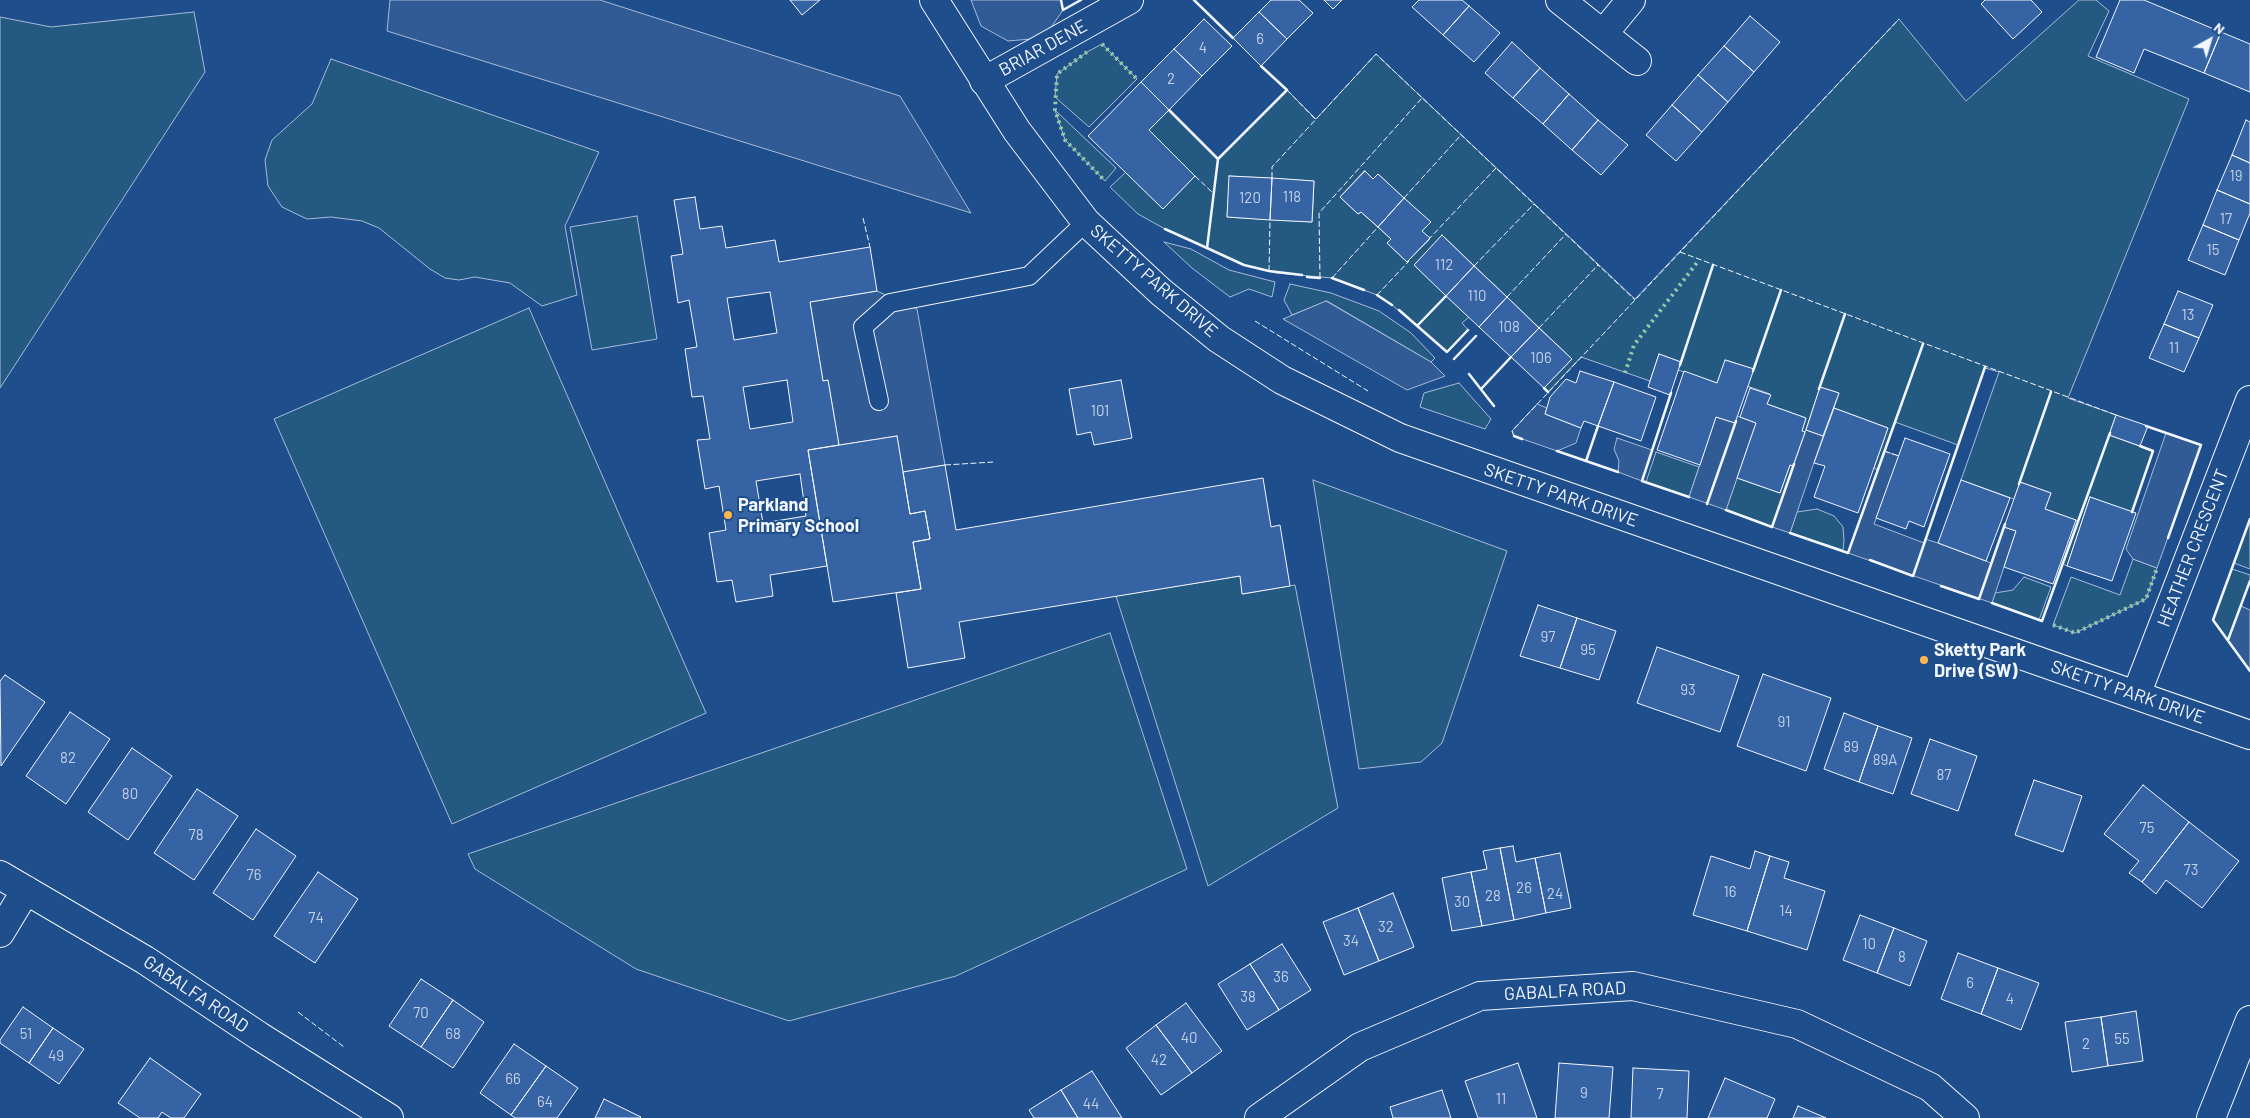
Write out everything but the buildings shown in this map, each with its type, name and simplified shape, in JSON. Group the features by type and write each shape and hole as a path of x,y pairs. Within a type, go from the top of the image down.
{"street":[{"name":"SKETTY PARK DRIVE","path":"934,0 1017,131 1086,222 1161,292 1219,339 1282,380 1400,438 2250,735"},
{"name":"SKETTY PARK DRIVE","path":"954,0 984,81"},
{"name":"BRIAR DENE","path":"984,81 1129,0"},
{"path":"1560,0 1637,61"},
{"path":"1603,34 1631,0"},
{"name":"HEATHER CRESCENT","path":"2136,695 2250,400"},
{"name":"GABALFA ROAD","path":"0,874 145,960 259,1036 389,1118"},
{"path":"0,934 26,890"},
{"name":"GABALFA ROAD","path":"1258,1118 1360,1047 1480,996 1633,986 1797,1024 1930,1088 1965,1118"},
{"path":"2211,1118 2250,1020"}],"lane":[{"path":"879,401 863,327 890,303 1029,276 1086,222"}],"shaded area":[{"path":"390,0 600,0 900,96 971,213 387,31"},
{"path":"971,0 1061,0 1063,10 1050,29 1031,39 1008,41 981,26"},
{"path":"2079,0 2096,0 2109,11 2088,56 2189,99 2068,398 2116,415 2109,435 2153,451 2132,512 2090,497 2067,566 2063,564 2078,521 2045,509 2051,493 2020,482 2014,499 1961,480 1999,372 1985,368 1958,445 1895,422 1878,470 1874,468 1888,428 1834,408 1839,393 1820,387 1805,432 1802,431 1806,418 1767,404 1770,394 1747,386 1753,369 1726,360 1717,383 1678,370 1681,362 1659,354 1650,381 1581,357 1548,392 1544,388 1572,359 1443,236 1414,265 1469,317 1462,323 1468,330 1447,352 1392,305 1377,295 1332,278 1276,273 1244,265 1165,229 1138,214 1110,187 1126,172 1163,209 1195,176 1149,130 1169,110 1218,159 1287,90 1316,119 1376,54 1635,299 1899,19 1966,101","holes":["1364,171 1373,179 1378,174 1430,222 1422,231 1430,239 1407,262 1387,243 1391,239 1361,212 1358,214 1340,197","1230,176 1314,181 1312,222 1227,217"]},
{"path":"194,12 205,72 0,388 0,17 51,27"},
{"path":"1102,44 1137,79 1089,127 1055,97 1057,74 1087,52"},
{"path":"331,59 599,152 565,226 577,295 542,306 510,283 475,277 459,280 445,278 430,269 379,228 362,221 331,217 307,219 282,207 268,186 265,160 272,140 312,104"},
{"path":"1055,110 1116,168 1105,181 1065,140"},
{"path":"637,216 657,339 592,350 570,227"},
{"path":"1164,242 1191,249 1229,270 1275,282 1272,297 1249,289 1230,297 1192,268"},
{"path":"1290,284 1331,293 1379,311 1411,333 1435,358 1431,362 1327,301 1292,315 1284,300"},
{"path":"877,291 917,309 945,465 903,472 897,436 839,445 828,380 823,381 810,302"},
{"path":"1326,301 1431,362 1445,376 1407,390 1283,319"},
{"path":"529,308 706,713 452,824 274,419"},
{"path":"1459,383 1491,419 1485,429 1420,407 1424,393"},
{"path":"1537,404 1547,408 1545,414 1581,428 1576,443 1557,451 1514,436 1512,431"},
{"path":"1737,416 1756,423 1726,510 1689,497 1716,417 1735,423"},
{"path":"1806,430 1823,436 1790,533 1772,527"},
{"path":"2166,433 2201,445 2157,568 2133,559 2126,549"},
{"path":"1617,438 1652,450 1642,481 1618,472 1619,461 1614,449"},
{"path":"1884,451 1899,456 1874,524 1924,543 1925,539 1938,543 1991,563 2004,527 2016,531 1992,603 1848,553"},
{"path":"1656,452 1699,467 1689,497 1646,482"},
{"path":"1790,465 1793,466 1772,527 1726,510 1737,478 1780,493"},
{"path":"1313,480 1507,551 1442,743 1421,762 1359,769"},
{"path":"1817,509 1834,516 1843,527 1843,550 1790,533 1797,512"},
{"path":"2250,519 2250,569 2234,563"},
{"path":"2133,559 2157,568 2146,599 2075,633 2053,625 2071,577 2120,595"},
{"path":"2232,569 2250,575 2250,581 2228,640 2213,620"},
{"path":"1240,576 1243,594 1295,585 1338,808 1208,886 1116,596"},
{"path":"2024,577 2051,587 2039,620 1992,603 1995,593 2013,590"},
{"path":"2241,606 2250,610 2250,671 2228,640"},
{"path":"1110,633 1187,869 956,976 789,1021 636,969 475,869 468,854"}],"hedge":[{"path":"1102,44 1137,79"},
{"path":"1087,52 1057,74 1055,110 1065,140 1105,181"},
{"path":"1625,373 1634,345 1699,260"},
{"path":"2053,625 2075,633 2146,599 2157,568"}],"fence":[{"path":"1514,436 1512,431 1899,19"},
{"path":"1272,178 1272,167 1376,54 1635,300"},
{"path":"1287,90 1316,120"},
{"path":"1320,278 1319,213 1422,98"},
{"path":"1404,198 1461,135"},
{"path":"1428,240 1496,168"},
{"path":"1195,176 1213,193"},
{"path":"1474,266 1534,204"},
{"path":"863,218 870,247"},
{"path":"1269,271 1270,220"},
{"path":"1332,278 1378,227"},
{"path":"1507,297 1566,234"},
{"path":"1680,252 2116,415"},
{"path":"1377,295 1409,261"},
{"path":"1539,328 1598,265"},
{"path":"1255,321 1368,391"},
{"path":"1884,451 1899,456"},
{"path":"945,465 993,462"},
{"path":"298,1012 344,1047"}],"wall":[{"path":"1061,0 1063,10 1081,0"},
{"path":"1194,0 1233,38"},
{"path":"1261,66 1287,90 1218,159 1207,248 1244,265 1269,271 1302,275"},
{"path":"1169,110 1218,159"},
{"path":"1165,229 1207,248"},
{"path":"1680,365 1713,265"},
{"path":"1307,277 1320,278"},
{"path":"1332,278 1364,290"},
{"path":"1753,371 1781,290"},
{"path":"1377,295 1392,305"},
{"path":"1417,326 1446,296"},
{"path":"1399,310 1447,352 1468,330"},
{"path":"1819,389 1845,314"},
{"path":"1454,359 1476,336"},
{"path":"1790,533 1848,553 1923,344"},
{"path":"1482,388 1511,357"},
{"path":"1870,560 1913,576 1985,367"},
{"path":"1469,374 1494,406"},
{"path":"1544,388 1548,392"},
{"path":"2019,484 2051,392"},
{"path":"1671,393 1642,481 1689,497"},
{"path":"1707,504 1736,421"},
{"path":"1586,461 1598,426"},
{"path":"2146,426 2201,445 2168,538"},
{"path":"1992,603 2042,621 2110,433"},
{"path":"1514,436 1522,439"},
{"path":"2132,512 2153,451 2140,446"},
{"path":"1557,451 1618,472"},
{"path":"1726,510 1772,527 1794,464"},
{"path":"2250,519 2213,620 2250,671"},
{"path":"1941,586 1979,599 2005,524"},
{"path":"2228,640 2250,581"}],"place":[{"name":"Parkland Primary School","path":"728,515"},
{"name":"Sketty Park Drive (SW)","path":"1924,660"}]}
